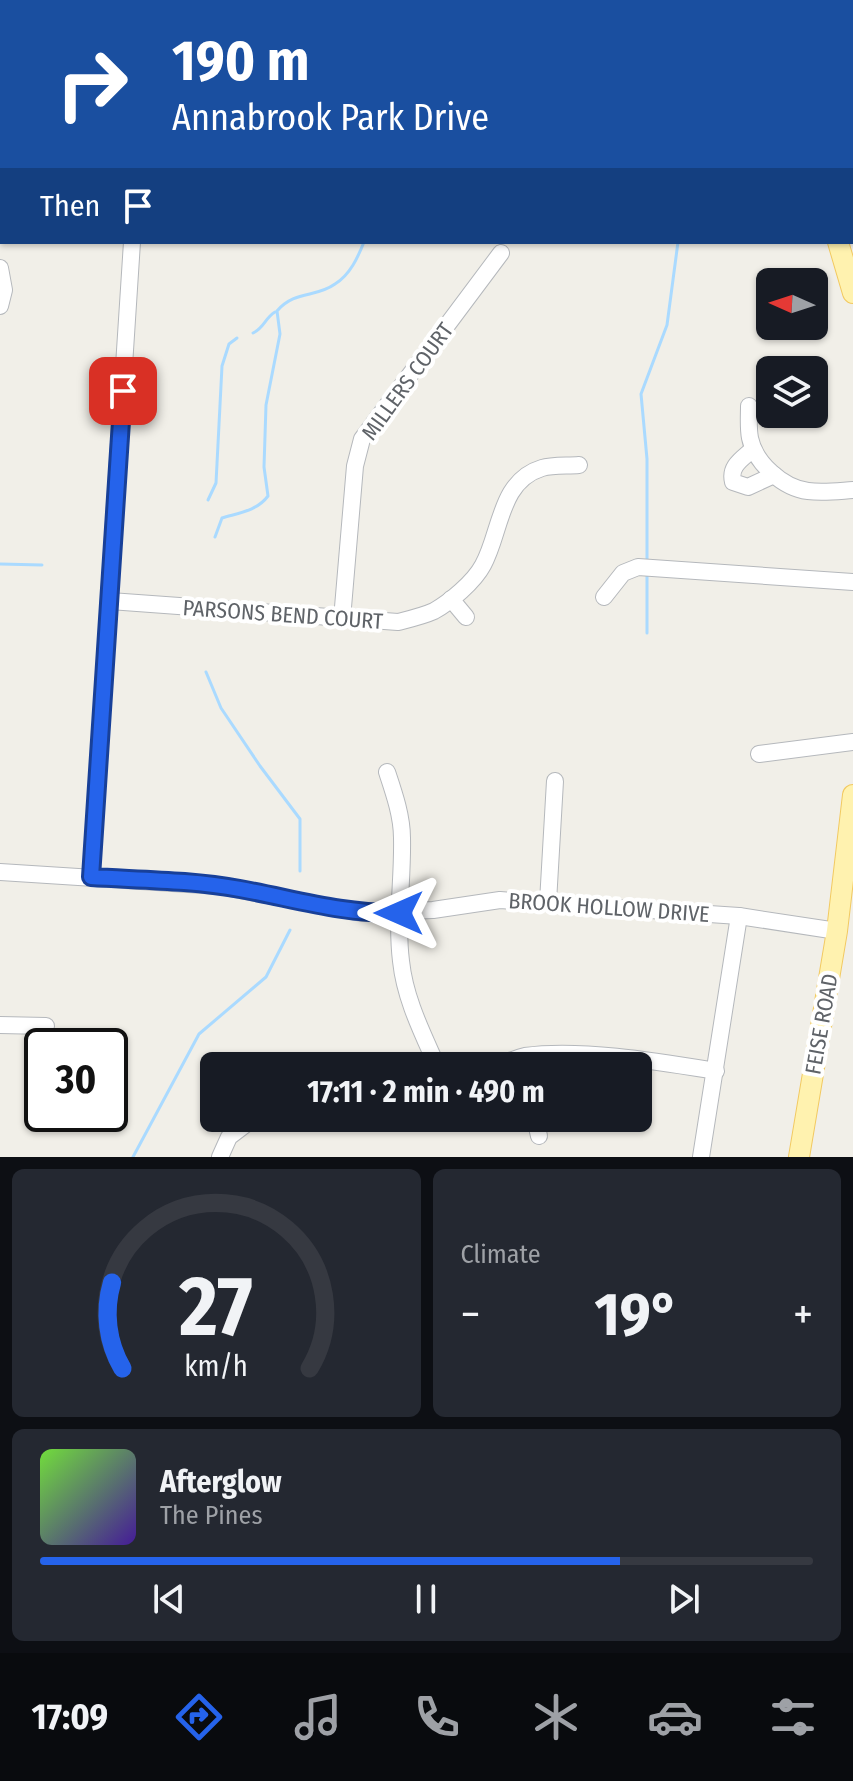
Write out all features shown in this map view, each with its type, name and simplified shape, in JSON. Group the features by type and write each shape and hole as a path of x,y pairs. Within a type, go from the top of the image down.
{"main road":[{"path":"839,244 849,264 853,293"},
{"name":"FEISE ROAD","path":"799,1157 837,931 853,795"}],"street":[{"path":"91,877 132,244"},
{"name":"MILLERS COURT","path":"342,619 355,466 362,439 501,253"},
{"path":"0,268 4,290 0,306"},
{"path":"749,406 749,435 753,449 774,475 797,489 820,492 853,490"},
{"path":"753,449 734,466 731,475 733,482 748,487 774,475"},
{"name":"PARSONS BEND COURT","path":"110,601 398,622 432,612 451,599 481,569 493,543 503,505 519,482 541,468 579,465"},
{"path":"604,597 623,573 638,567 853,582"},
{"path":"451,599 466,617"},
{"path":"759,754 853,742"},
{"path":"387,772 402,836 401,963 411,1008 431,1052"},
{"path":"548,902 555,781"},
{"name":"BROOK HOLLOW DRIVE","path":"0,872 219,886 362,913 433,910 500,900 739,916 837,931"},
{"path":"701,1157 739,916"},
{"path":"0,1025 46,1026"},
{"path":"652,1061 716,1071"},
{"path":"220,1157 229,1137 236,1132"},
{"path":"538,1132 539,1136"}],"waterway":[{"path":"215,537 222,518 253,508 268,496 264,467 266,405 280,334 277,311 291,300 328,288 340,280 353,265 363,244"},
{"path":"647,561 647,459 641,394 667,325 678,244"},
{"path":"253,333 275,312"},
{"path":"208,500 216,483 222,366 229,344 237,338"},
{"path":"0,564 42,565"},
{"path":"647,573 647,633"},
{"path":"206,672 221,708 300,819 300,871"},
{"path":"133,1157 199,1034 266,977 290,930"}],"route":[{"path":"123,391 91,877 219,886 335,910 399,913"}]}
